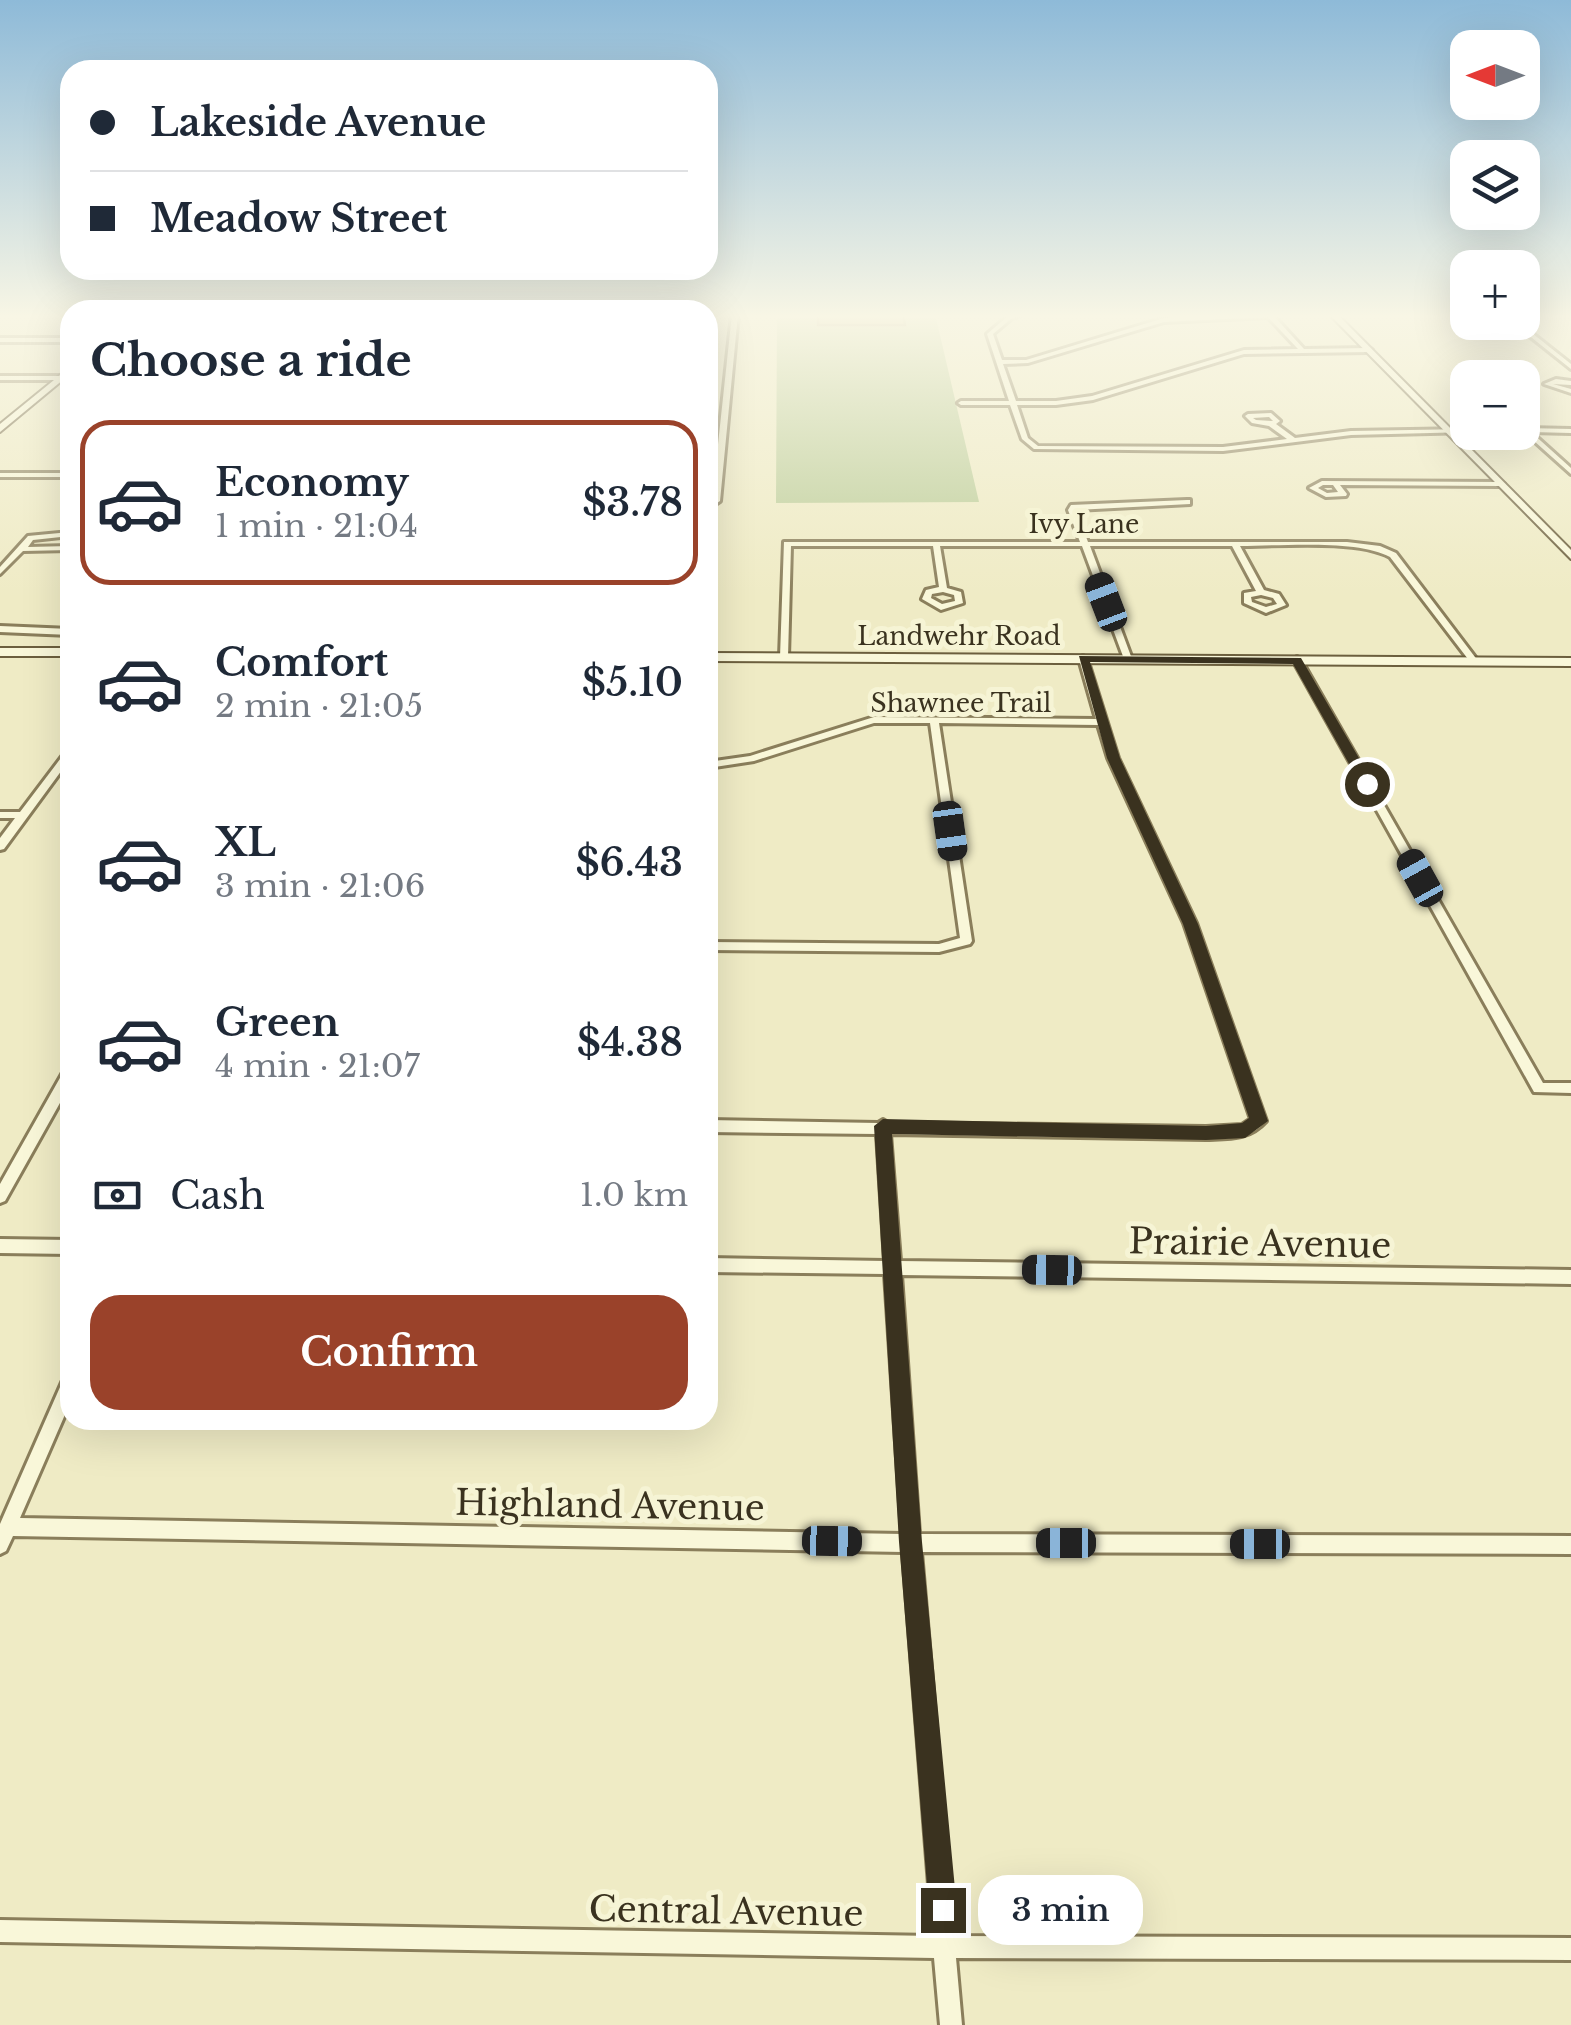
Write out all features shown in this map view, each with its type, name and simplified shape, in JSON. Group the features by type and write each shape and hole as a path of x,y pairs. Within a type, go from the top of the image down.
{"main road":[{"path":"1426,408 1571,556"},
{"path":"0,429 5,421"},
{"path":"0,652 60,652"},
{"name":"Landwehr Road","path":"718,656 1571,662"}],"street":[{"path":"718,484 726,408"},
{"path":"1015,408 1025,439 1036,448 1222,449 1351,432 1449,432"},
{"path":"1271,424 1293,440"},
{"path":"1540,430 1571,431"},
{"path":"1540,444 1571,472"},
{"path":"0,475 60,475"},
{"path":"1336,485 1500,484"},
{"path":"1128,659 1074,506 1186,502"},
{"path":"0,572 36,536 60,535"},
{"path":"936,543 943,590"},
{"name":"Ivy Lane","path":"784,657 787,544 1348,544 1380,548 1393,555 1474,661"},
{"path":"1235,545 1261,592"},
{"path":"22,549 60,548"},
{"path":"0,629 60,632"},
{"path":"718,1126 1206,1133 1245,1131 1259,1121 1190,924 1113,758 1083,659"},
{"path":"1297,660 1539,1088 1571,1088"},
{"name":"Shawnee Trail","path":"718,764 749,761 842,727 874,720 1102,722"},
{"path":"718,946 939,948 966,941 934,721"},
{"path":"0,846 60,766"},
{"path":"0,815 24,815"},
{"path":"0,1196 60,1091"},
{"path":"883,1126 911,1542 951,2025"},
{"path":"0,1246 60,1246"},
{"name":"Prairie Avenue","path":"718,1265 1571,1277"},
{"path":"0,1545 60,1407"},
{"name":"Highland Avenue","path":"8,1527 911,1542 1571,1545"},
{"name":"Central Avenue","path":"0,1931 946,1947 1571,1948"}],"green space":[{"path":"776,408 957,408 979,502 776,503"}],"route":[{"path":"943,1910 911,1542 883,1126 1206,1133 1245,1131 1259,1121 1190,924 1113,758 1083,659 1297,660 1367,784"}]}
